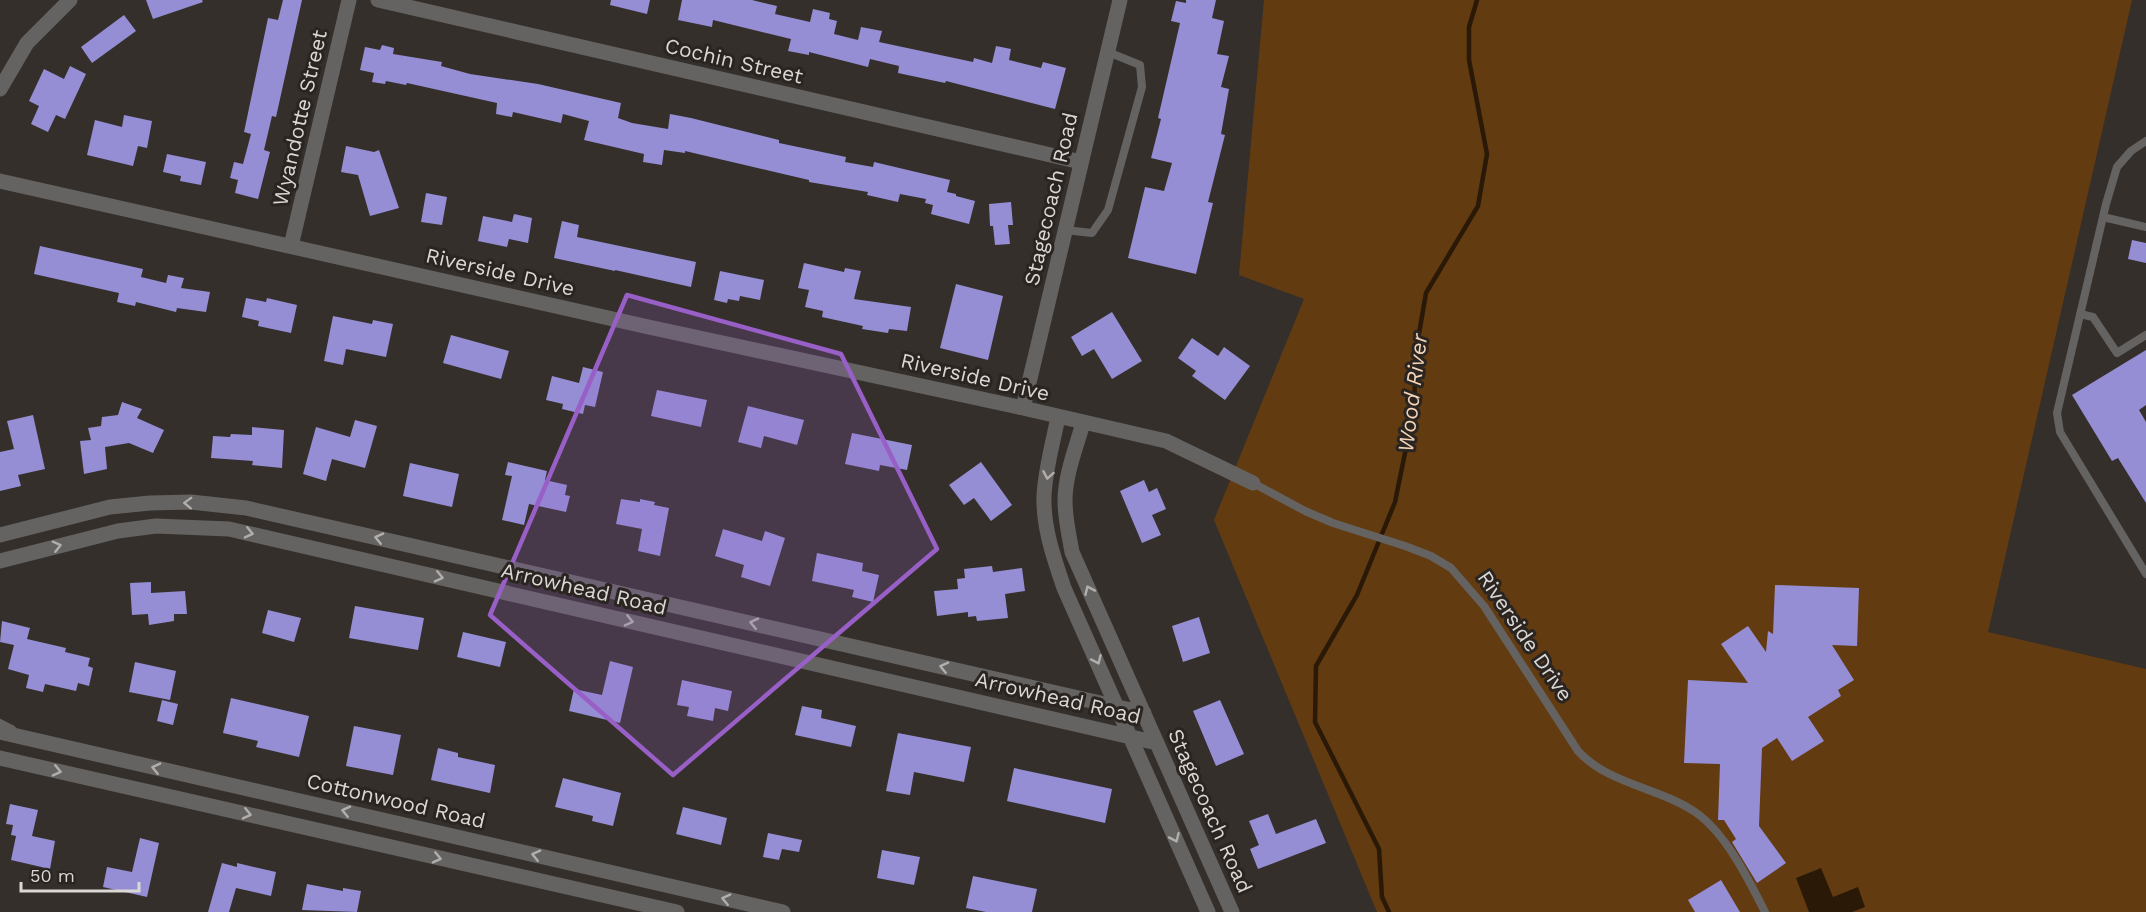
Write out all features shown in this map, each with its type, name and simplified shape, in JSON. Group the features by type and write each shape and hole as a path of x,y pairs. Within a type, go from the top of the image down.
{"street":[{"path":"0,89 27,43 70,0"},
{"name":"Wyandotte Street","path":"291,246 349,0"},
{"name":"Cochin Street","path":"378,0 1081,162"},
{"name":"Stagecoach Road","path":"1023,408 1120,0"},
{"name":"Riverside Drive","path":"0,181 1166,441 1253,483"},
{"name":"Stagecoach Road","path":"1058,417 1044,495 1046,525 1053,557 1064,588 1208,912"},
{"name":"Stagecoach Road","path":"1083,423 1071,462 1066,489 1066,524 1072,552 1232,912"},
{"name":"Arrowhead Road","path":"0,535 120,506 191,502 246,508 1144,713"},
{"name":"Arrowhead Road","path":"7,559 118,531 156,526 230,529 1157,743"},
{"name":"Cottonwood Road","path":"0,732 783,912"},
{"path":"7,760 677,912"}],"lane":[{"path":"1065,230 1092,233 1108,210 1142,87 1140,65 1108,52"},
{"path":"2146,141 2131,151 2117,167 2057,413 2060,432 2146,574"},
{"path":"2103,217 2146,227"},
{"path":"2080,314 2093,317 2117,354 2146,335"},
{"name":"Riverside Drive","path":"1253,483 1305,511 1346,528 1431,556 1451,568 1484,606 1578,752 1589,764 1694,811 1709,823 1733,857 1765,912"},
{"path":"0,542 18,531"},
{"path":"0,567 7,559"},
{"path":"0,723 29,738"},
{"path":"0,752 7,760"}],"highlighted area":[{"path":"627,295 841,354 937,549 673,775 490,615"}],"shaded area":[{"path":"1264,0 2132,0 1988,632 2146,669 2146,912 1377,912 1214,520 1304,299 1239,275"},
{"path":"1821,868 1833,897 1858,887 1865,907 1852,912 1809,912 1796,878"}],"building":[{"path":"146,0 202,0 203,2 153,19"},
{"path":"283,0 302,0 276,117 272,116 264,150 270,152 258,199 235,193 238,180 230,178 234,162 243,164 251,134 244,132 268,18 278,20"},
{"path":"611,0 650,0 647,14 610,5"},
{"path":"682,0 752,0 777,6 775,14 810,22 813,9 830,13 829,19 837,21 834,34 858,40 861,27 882,31 879,42 973,62 974,58 992,63 996,46 1011,49 1009,60 1041,68 1043,62 1066,68 1055,109 946,81 945,83 898,73 899,66 870,59 868,67 809,52 809,55 788,51 791,39 713,20 712,27 678,20"},
{"path":"1186,0 1216,0 1212,18 1224,21 1217,54 1229,56 1221,87 1229,89 1221,134 1225,135 1208,202 1213,203 1196,274 1128,258 1145,187 1164,191 1172,163 1151,158 1180,23 1171,21 1176,1 1186,3"},
{"path":"124,15 136,31 92,63 81,47"},
{"path":"382,45 394,48 393,54 442,62 441,66 470,74 538,84 621,103 618,118 632,123 668,129 670,114 779,140 779,143 846,157 845,162 873,167 874,162 950,180 947,192 975,201 969,224 931,214 933,205 925,203 926,199 900,194 898,202 867,195 868,192 809,182 809,180 685,151 685,153 664,150 662,165 643,162 644,154 584,140 589,121 563,114 561,123 513,112 512,117 496,114 497,103 407,83 406,85 386,81 385,84 372,82 374,73 360,70 365,47 380,50"},
{"path":"70,66 86,74 65,119 56,115 48,132 31,124 39,106 29,101 44,69 64,79"},
{"path":"124,115 152,121 147,148 138,146 133,166 87,155 95,120 122,127"},
{"path":"346,146 374,152 379,150 399,208 370,216 358,175 341,172"},
{"path":"167,154 206,162 201,185 180,181 181,176 163,172"},
{"path":"426,193 447,197 442,225 421,222"},
{"path":"1011,202 1013,225 1008,225 1010,244 995,245 993,226 990,226 989,204"},
{"path":"514,214 532,218 528,243 509,239 507,247 478,241 483,216 512,222"},
{"path":"562,221 579,225 577,237 696,262 691,287 554,258"},
{"path":"2132,240 2146,243 2146,263 2128,259"},
{"path":"40,246 143,269 141,277 166,283 168,275 184,278 181,288 210,292 206,312 177,308 176,312 136,302 135,306 117,302 119,293 34,274"},
{"path":"804,263 844,272 845,268 861,271 854,299 911,307 907,331 889,329 888,333 862,329 863,326 822,317 823,311 805,307 809,290 798,288"},
{"path":"720,271 764,280 760,300 740,296 739,301 728,299 727,303 714,300"},
{"path":"956,284 1003,296 988,360 940,348"},
{"path":"246,298 266,302 267,298 297,305 291,333 258,326 259,321 242,317"},
{"path":"1112,312 1142,361 1112,379 1094,349 1082,356 1071,337"},
{"path":"333,316 372,324 373,320 393,324 386,357 346,349 343,365 324,361"},
{"path":"451,335 509,351 501,379 443,363"},
{"path":"1192,338 1218,356 1224,347 1250,366 1225,400 1192,376 1196,371 1178,358"},
{"path":"2146,350 2146,405 2139,410 2146,422 2146,503 2118,458 2112,461 2072,395"},
{"path":"583,367 603,372 595,407 585,405 583,414 562,409 563,404 546,400 552,376 579,383"},
{"path":"657,390 707,400 701,427 651,416"},
{"path":"122,402 142,409 137,418 164,430 153,453 129,443 105,447 107,469 84,474 80,441 91,440 88,428 101,426 102,417 118,415"},
{"path":"748,406 804,420 797,445 764,436 761,448 738,442"},
{"path":"33,415 45,469 18,475 21,486 0,491 0,452 14,449 7,421"},
{"path":"355,420 377,426 365,468 332,459 326,481 303,474 316,427 350,437"},
{"path":"252,427 284,430 282,468 252,465 253,461 211,458 213,436 252,435"},
{"path":"852,433 912,445 907,470 880,465 879,471 845,464"},
{"path":"508,462 547,471 545,480 567,485 565,495 570,496 566,512 529,504 524,525 502,520 512,476 505,475"},
{"path":"981,462 1012,505 991,521 974,498 964,505 949,485"},
{"path":"410,463 459,474 452,507 403,496"},
{"path":"1144,480 1149,492 1157,488 1166,509 1152,515 1161,535 1142,543 1120,491"},
{"path":"621,499 640,502 640,499 669,508 660,556 638,551 642,529 616,524"},
{"path":"723,529 762,541 765,531 785,538 770,586 741,577 744,565 715,556"},
{"path":"817,553 863,563 862,571 879,575 873,602 852,597 854,590 812,581"},
{"path":"992,566 993,572 1022,568 1025,591 1005,594 1008,618 977,621 976,616 968,617 968,612 937,616 934,591 958,589 957,579 965,578 964,569"},
{"path":"151,582 151,593 185,591 187,614 174,614 174,621 149,625 148,614 132,615 130,583"},
{"path":"1775,585 1859,588 1857,646 1832,645 1854,680 1838,690 1841,696 1808,717 1824,741 1792,761 1777,738 1762,748 1759,826 1786,863 1757,883 1732,842 1736,839 1724,820 1718,820 1720,764 1684,763 1688,680 1748,683 1721,644 1748,626 1766,652 1768,631 1773,634"},
{"path":"355,606 424,618 418,650 349,638"},
{"path":"268,610 301,618 294,642 262,633"},
{"path":"1199,617 1210,653 1183,662 1172,626"},
{"path":"2,621 30,628 27,639 66,648 65,652 90,658 88,666 93,668 89,686 78,683 76,691 45,684 43,692 26,688 29,675 8,669 14,645 0,642"},
{"path":"463,632 506,642 500,667 457,657"},
{"path":"610,661 633,667 620,723 569,711 574,689 602,695"},
{"path":"135,662 176,671 170,700 129,692"},
{"path":"682,680 732,691 728,711 715,708 713,721 687,716 689,707 677,705"},
{"path":"231,698 309,716 299,757 256,747 258,741 223,733"},
{"path":"162,700 178,704 173,725 157,721"},
{"path":"1220,700 1244,754 1216,766 1193,711"},
{"path":"802,706 822,710 821,718 856,726 851,747 795,735"},
{"path":"354,726 401,735 393,775 346,766"},
{"path":"898,733 971,747 964,782 914,772 910,795 886,791"},
{"path":"438,748 458,753 458,757 495,765 490,793 431,780"},
{"path":"1014,768 1112,789 1105,823 1007,801"},
{"path":"563,778 621,793 613,826 592,821 593,816 555,807"},
{"path":"10,804 38,810 32,836 55,841 50,869 11,860 16,836 11,835 13,825 6,824"},
{"path":"683,807 727,818 721,845 676,834"},
{"path":"1268,814 1276,834 1316,819 1326,843 1258,869 1250,849 1259,845 1249,821"},
{"path":"768,833 802,840 799,852 782,849 779,860 763,857"},
{"path":"140,838 159,843 147,897 103,887 107,867 132,872"},
{"path":"882,850 920,857 914,885 877,878"},
{"path":"222,863 237,867 237,863 276,872 271,896 236,888 229,912 208,912"},
{"path":"973,876 1037,889 1032,912 986,912 966,908"},
{"path":"1721,880 1740,912 1695,912 1688,900"},
{"path":"307,884 343,891 343,888 361,891 357,912 302,910"}],"waterway":[{"name":"Wood River","path":"1389,912 1382,897 1379,849 1315,722 1316,666 1357,595 1395,502 1414,409 1416,351 1426,293 1478,206 1487,154 1469,60 1469,27 1477,0"}]}
